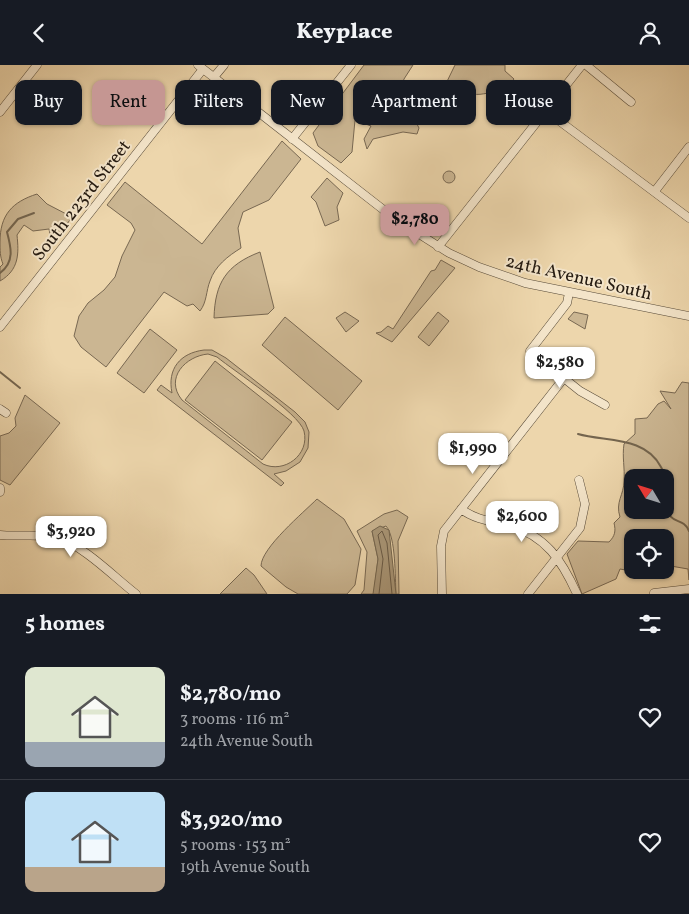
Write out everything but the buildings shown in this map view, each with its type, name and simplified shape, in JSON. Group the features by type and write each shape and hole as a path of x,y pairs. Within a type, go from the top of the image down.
{"street":[{"path":"0,112 37,65"},
{"path":"214,77 224,65"},
{"path":"292,139 351,65"},
{"path":"571,81 584,65 631,101"},
{"name":"24th Avenue South","path":"201,67 394,218 438,247 494,273 569,293 689,316"},
{"name":"South 223rd Street","path":"0,327 201,67"},
{"path":"438,247 535,125"},
{"path":"564,125 689,218"},
{"path":"655,191 689,147"},
{"path":"569,293 567,303 530,351 580,391 605,405"},
{"path":"442,594 442,538 444,531 564,378"},
{"path":"528,594 582,524 585,504 579,480"},
{"path":"461,509 477,519 511,526 528,533 558,557 577,594"},
{"path":"0,535 41,536 65,541 86,554 136,594"},
{"path":"654,593 689,589"}],"shaded area":[{"path":"364,65 413,65 404,80 353,80 353,125 355,125 352,152 341,163 318,146 313,133 319,125 343,125 343,93"},
{"path":"455,65 505,65 505,71 514,79 486,80 486,94 480,94 476,94 476,80 448,80"},
{"path":"368,125 417,125 419,128 417,134 403,132 373,139 367,149 364,139 371,126"},
{"path":"282,141 301,159 269,200 243,212 238,228 241,248 227,258 215,271 200,311 193,304 187,306 164,292 106,367 81,347 74,336 79,316 88,303 104,290 115,277 122,256 135,230 131,223 107,205 125,182 202,244"},
{"path":"447,171 451,171 455,177 451,183 447,183 443,179 443,175"},
{"path":"327,178 343,193 337,207 339,220 325,226 316,202 311,197"},
{"path":"37,194 47,204 72,217 52,245 49,229 33,231 24,225 17,235 18,255 14,267 0,281 0,267 3,264 0,251 2,224 14,206 28,197"},
{"path":"260,252 274,308 268,314 214,318 217,295 225,277 239,263"},
{"path":"441,260 455,268 392,342 376,333 381,332 388,326 393,329 431,271 435,270"},
{"path":"345,312 359,321 346,332 336,318"},
{"path":"438,312 449,321 429,346 418,337"},
{"path":"574,312 588,315 585,329 568,319"},
{"path":"285,317 362,381 338,410 262,345"},
{"path":"150,329 177,350 144,393 117,373"},
{"path":"212,350 226,358 305,422 309,432 308,448 300,462 286,471 274,474 284,483 281,486 157,390 161,385 172,393 172,377 177,364 188,355","holes":["208,354 217,357 279,403 300,423 304,431 305,440 303,448 294,460 279,466 263,464 182,400 175,384 180,369 192,359 200,356"]},
{"path":"215,361 292,422 262,460 185,400"},
{"path":"682,382 689,383 689,580 688,569 674,567 674,529 624,529 624,570 620,569 616,579 582,594 567,554 578,541 609,542 613,538 615,531 614,523 620,517 619,503 624,486 624,519 674,519 674,469 624,469 624,476 623,453 624,444 635,434 635,419 647,418 658,404 664,401 671,409 660,391 675,393"},
{"path":"25,395 60,423 10,485 0,480 0,436 9,433 16,426 15,418"},
{"path":"317,499 344,519 361,549 355,585 347,594 298,594 286,587 261,566 263,558 275,540"},
{"path":"397,510 408,517 398,541 399,594 396,594 392,539 386,526 372,531 378,559 374,592 373,594 361,594 364,590 367,552 357,531 384,514"},
{"path":"246,568 254,575 267,594 220,594"}],"water":[{"path":"380,526 389,530 396,594 373,594 378,559 372,531"}],"waterway":[{"path":"0,273 8,264 11,254 7,232 18,219 34,213"},
{"path":"0,372 20,388"},
{"path":"578,434 635,445 654,457 661,469"},
{"path":"673,519 683,523 689,531"}]}
